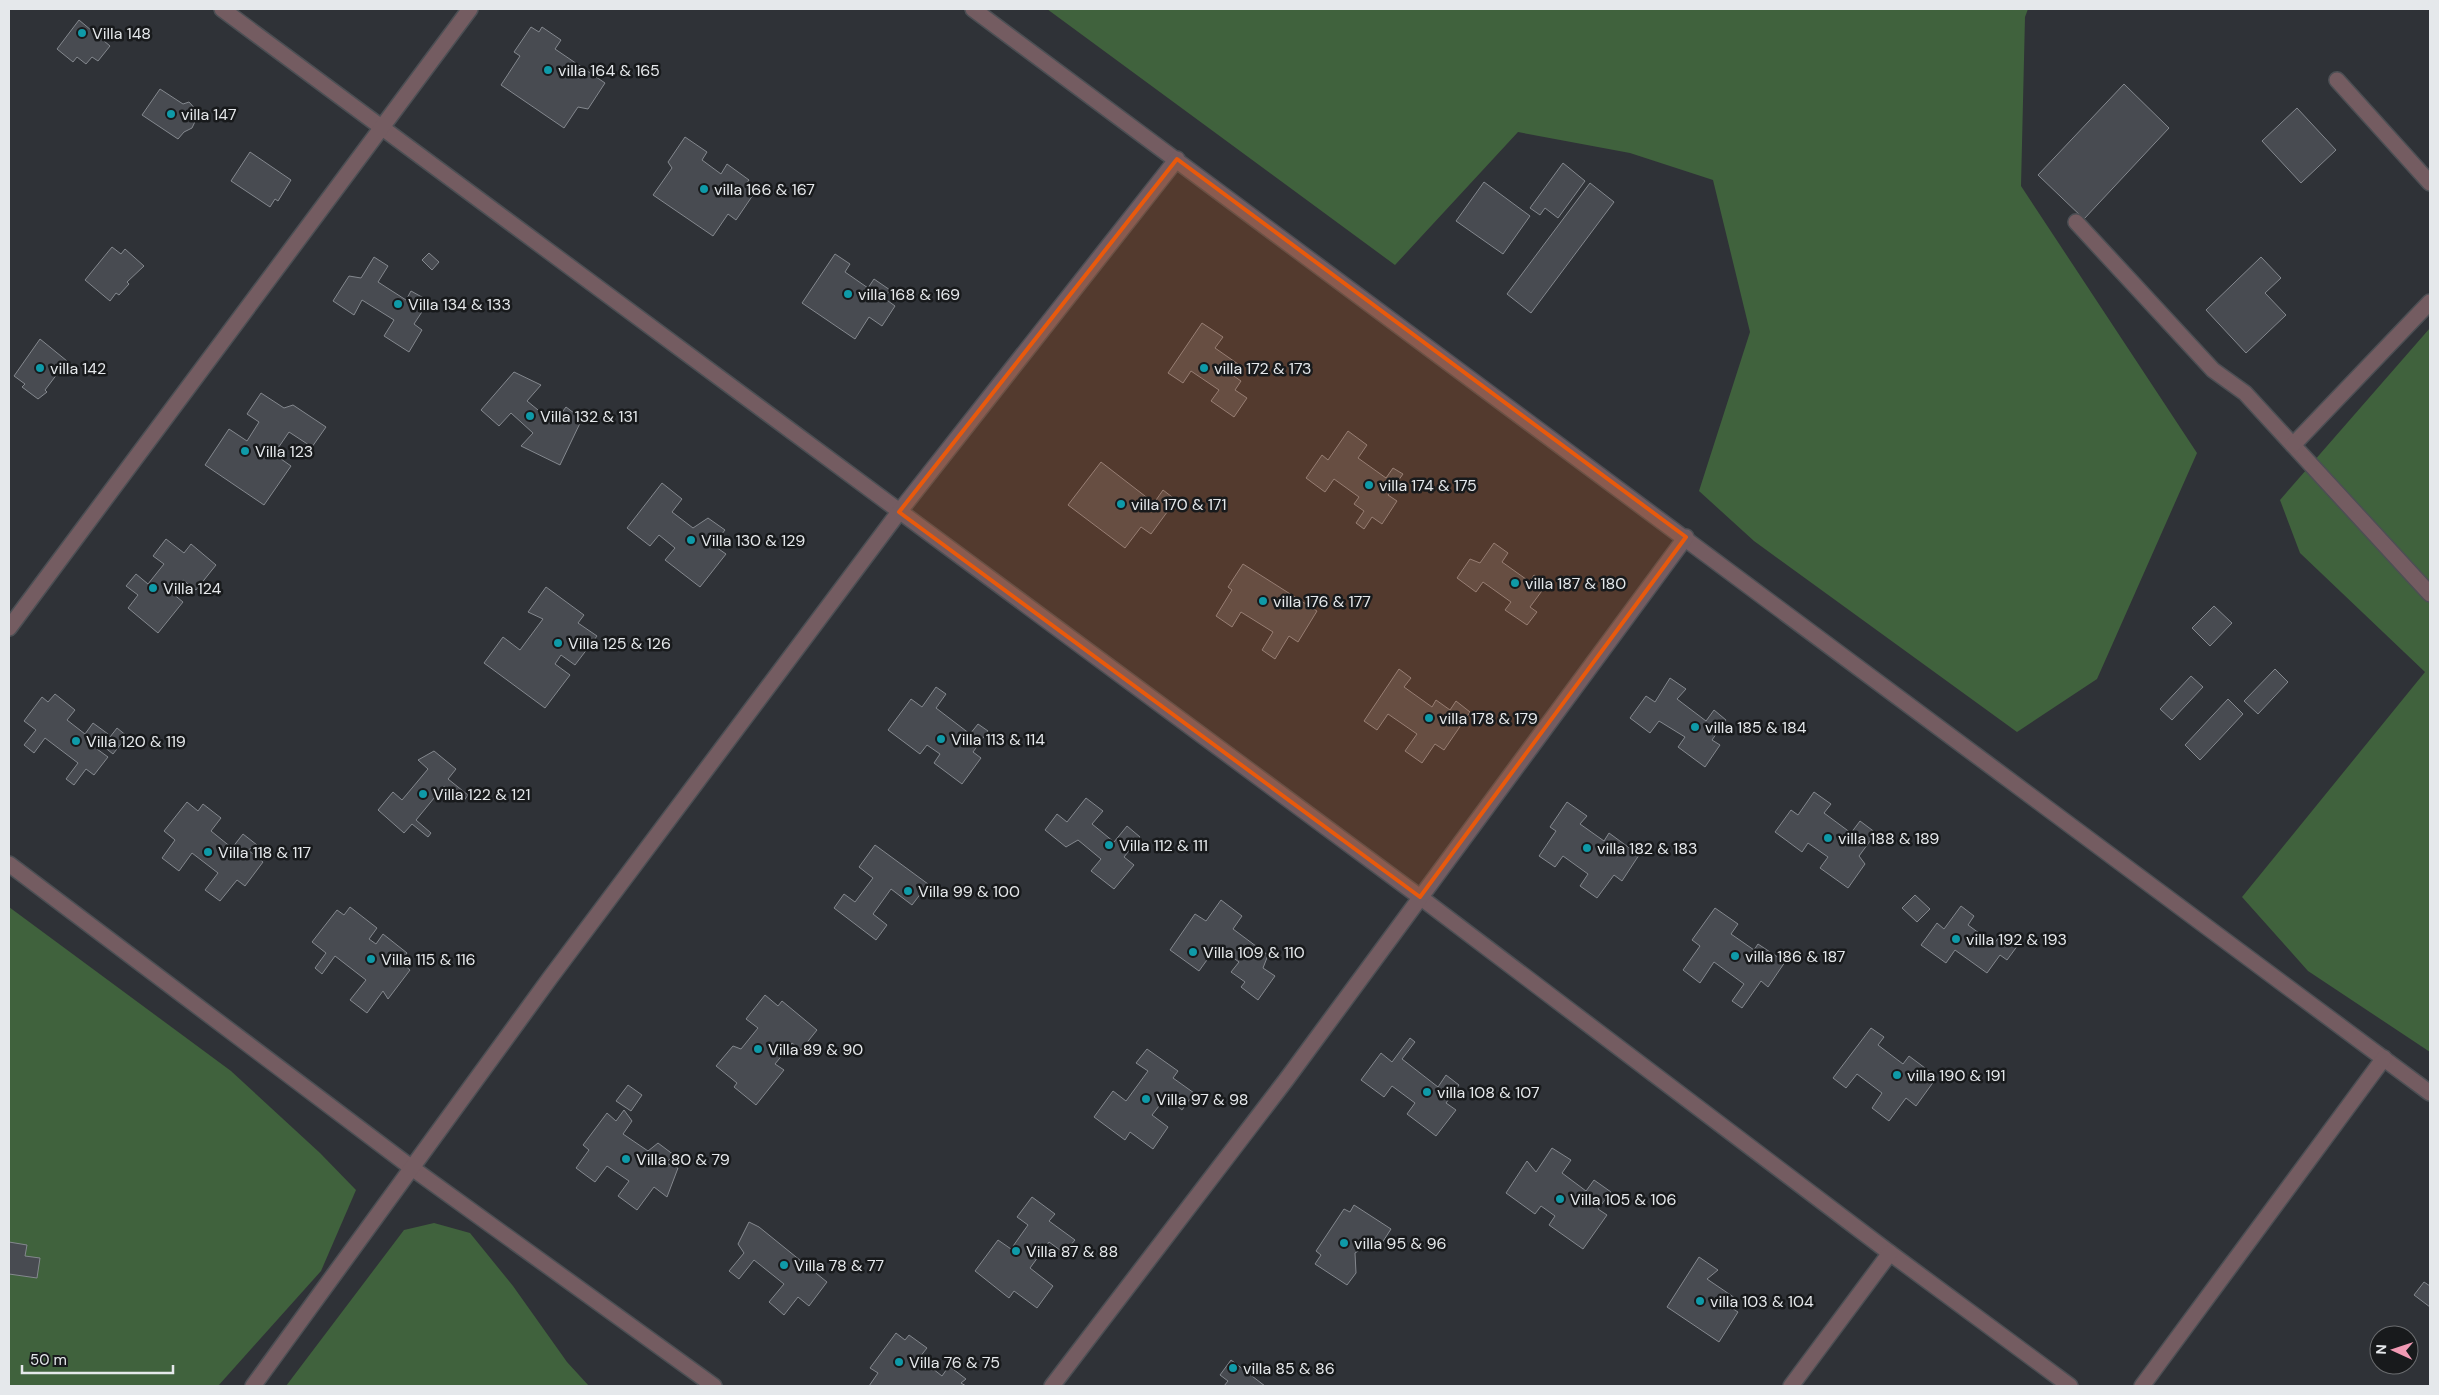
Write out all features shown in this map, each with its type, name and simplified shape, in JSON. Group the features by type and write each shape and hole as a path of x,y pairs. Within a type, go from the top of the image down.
{"street":[{"path":"222,9 1420,897 1890,1253 2070,1386"},
{"path":"9,628 470,9"},
{"path":"973,9 1686,537 2430,1093"},
{"path":"2337,80 2430,183"},
{"path":"253,1386 550,978 899,512 1177,159"},
{"path":"2076,222 2212,370 2245,393 2430,594"},
{"path":"2293,445 2430,302"},
{"path":"1052,1386 1286,1080 1686,537"},
{"path":"9,864 412,1168 714,1386"},
{"path":"2142,1386 2384,1058"},
{"path":"1791,1386 1890,1253"}],"highlighted area":[{"path":"1177,159 1686,537 1420,897 899,512"}],"green space":[{"path":"1047,9 2028,9 2025,17 2021,186 2197,453 2097,679 2017,732 1754,541 1699,491 1750,332 1713,180 1630,153 1518,132 1395,265"},
{"path":"2430,328 2430,1052 2308,971 2242,897 2425,672 2300,553 2280,500"},
{"path":"9,907 231,1071 320,1153 356,1190 321,1271 218,1386 9,1386"},
{"path":"434,1223 470,1233 513,1286 567,1362 589,1386 286,1386 404,1230"}],"building":[{"name":"Villa 148","path":"79,20 110,46 98,61 92,57 86,64 77,57 73,62 57,49"},
{"name":"villa 164 & 165","path":"531,27 539,32 542,27 561,40 555,49 605,83 588,109 578,107 564,128 501,85 520,56 514,52"},
{"path":"2124,84 2169,128 2084,219 2038,175"},
{"name":"villa 147","path":"160,89 183,104 189,102 199,113 192,128 184,132 178,139 142,115"},
{"path":"2297,108 2336,150 2301,183 2262,141"},
{"name":"villa 166 & 167","path":"685,137 707,152 702,160 721,174 727,164 749,180 745,186 755,192 736,220 728,214 713,236 653,195 672,168 668,162"},
{"path":"250,152 291,180 278,201 275,199 270,207 231,181"},
{"path":"1563,163 1585,181 1558,218 1545,208 1540,215 1530,208"},
{"path":"1484,182 1530,216 1503,254 1456,221"},
{"path":"1590,183 1614,202 1531,313 1507,294"},
{"path":"112,247 121,254 125,249 144,266 127,282 129,284 119,295 116,293 110,301 85,280"},
{"path":"429,253 439,262 432,270 422,260"},
{"name":"villa 168 & 169","path":"835,254 850,264 845,272 868,288 874,279 890,290 884,298 895,306 882,326 869,317 855,339 802,303"},
{"name":"Villa 134 & 133","path":"374,257 388,266 378,282 406,300 411,291 429,301 414,324 422,330 409,352 384,336 394,320 362,300 354,315 333,301 349,276 361,278"},
{"path":"2261,257 2281,278 2265,293 2286,315 2246,353 2206,310"},
{"name":"villa 172 & 173","path":"1202,323 1223,337 1215,348 1238,364 1231,374 1241,381 1235,390 1247,398 1234,417 1211,401 1219,390 1191,371 1183,383 1168,373"},
{"name":"villa 142","path":"40,339 67,361 45,390 47,392 38,399 22,387 25,384 14,376"},
{"name":"Villa 132 & 131","path":"514,372 541,385 527,401 554,423 566,407 582,419 560,465 521,446 533,433 511,413 499,426 481,410"},
{"name":"Villa 123","path":"261,393 284,408 293,405 326,427 312,447 289,432 274,454 291,466 264,505 205,465 229,429 247,441 259,422 247,414"},
{"name":"villa 174 & 175","path":"1348,431 1367,445 1358,458 1386,478 1393,468 1403,474 1388,495 1397,501 1382,524 1372,517 1364,529 1356,523 1364,511 1354,504 1359,497 1334,479 1325,492 1306,478 1322,455 1328,460"},
{"name":"villa 170 & 171","path":"1101,462 1154,503 1163,490 1176,500 1151,534 1141,527 1125,548 1068,505"},
{"name":"Villa 130 & 129","path":"662,483 682,499 672,512 693,528 708,518 725,530 713,545 726,554 700,587 665,560 675,548 659,535 650,546 627,528"},
{"name":"Villa 124","path":"166,539 184,553 191,544 216,565 196,590 183,580 172,593 183,602 158,633 128,608 138,595 126,586 136,574 148,584 164,564 153,556"},
{"name":"villa 187 & 180","path":"1494,543 1508,553 1502,562 1530,582 1534,575 1547,584 1530,607 1537,612 1527,625 1505,610 1511,602 1483,582 1476,592 1457,578 1470,559 1480,563"},
{"name":"villa 176 & 177","path":"1243,564 1317,611 1298,642 1289,636 1275,659 1262,650 1273,632 1241,612 1232,627 1216,616 1232,590 1228,587"},
{"name":"Villa 125 & 126","path":"546,587 584,615 578,623 597,636 575,665 561,655 555,664 570,675 545,708 484,663 503,637 520,650 543,619 528,612"},
{"path":"2214,606 2232,623 2210,646 2192,628"},
{"name":"villa 178 & 179","path":"1399,669 1411,678 1404,687 1432,707 1436,700 1450,710 1456,701 1470,712 1444,750 1435,744 1422,763 1405,751 1417,734 1388,714 1377,730 1364,721"},
{"path":"2275,669 2288,682 2258,714 2244,701"},
{"path":"2191,676 2203,687 2172,720 2160,709"},
{"name":"villa 185 & 184","path":"1670,678 1686,689 1677,699 1706,721 1714,710 1726,720 1712,740 1720,745 1705,767 1678,747 1685,737 1659,721 1650,733 1630,718 1646,696 1655,702"},
{"name":"Villa 113 & 114","path":"936,687 946,694 936,708 970,734 978,724 988,731 973,752 981,758 962,784 934,763 940,754 927,745 920,754 888,730 911,699 922,707"},
{"name":"Villa 120 & 119","path":"55,694 75,710 67,720 85,734 93,723 108,734 97,749 108,757 94,775 86,769 74,785 66,779 78,763 45,738 34,753 24,745 36,730 24,721 42,697 48,702"},
{"path":"2228,699 2243,714 2200,760 2185,745"},
{"path":"117,728 127,736 113,754 103,746"},
{"name":"Villa 122 & 121","path":"434,751 456,769 448,779 468,795 463,802 444,786 416,820 431,833 428,837 412,824 404,833 378,810 393,792 402,800 428,769 418,760"},
{"name":"villa 188 & 189","path":"1814,792 1831,804 1824,813 1851,833 1860,821 1876,833 1859,856 1865,864 1848,888 1820,868 1828,857 1808,843 1802,852 1775,832 1791,810 1798,815"},
{"name":"Villa 112 & 111","path":"1086,798 1103,811 1092,824 1114,842 1127,826 1140,837 1124,857 1134,865 1114,889 1091,871 1101,859 1078,840 1066,847 1045,830 1057,814 1067,822"},
{"name":"Villa 118 & 117","path":"187,802 198,811 203,804 221,818 211,831 232,848 243,834 257,845 248,850 263,862 245,886 237,880 220,901 205,890 218,873 192,853 179,871 162,858 175,840 164,831"},
{"name":"villa 182 & 183","path":"1567,802 1587,816 1580,824 1604,841 1609,833 1639,855 1622,881 1614,875 1597,898 1580,886 1588,874 1563,856 1555,867 1539,856 1556,831 1550,827"},
{"name":"Villa 99 & 100","path":"875,845 928,884 912,905 891,889 873,914 887,925 876,940 834,908 844,894 855,902 873,878 859,867"},
{"path":"1915,895 1930,909 1917,922 1902,908"},
{"name":"Villa 109 & 110","path":"1221,900 1242,916 1233,929 1268,955 1263,968 1275,976 1258,1000 1241,987 1245,982 1231,972 1239,962 1217,946 1199,971 1170,950 1195,914 1206,921"},
{"name":"villa 192 & 193","path":"1961,906 1974,916 1968,925 1994,944 2001,934 2018,945 2007,960 2000,955 1987,973 1955,950 1946,963 1921,945 1937,923 1944,929"},
{"name":"Villa 115 & 116","path":"350,907 377,928 369,939 376,944 383,934 407,953 401,962 410,970 388,999 383,991 367,1013 350,1000 366,980 335,956 322,974 315,968 326,953 312,942 337,910 344,915"},
{"name":"villa 186 & 187","path":"1715,908 1738,924 1731,934 1754,950 1758,944 1785,962 1768,987 1761,981 1742,1008 1732,1001 1744,984 1714,962 1700,983 1683,970 1700,946 1692,940"},
{"name":"Villa 89 & 90","path":"765,995 778,1006 782,1001 817,1030 801,1050 792,1043 775,1064 784,1070 756,1105 734,1087 737,1083 716,1066 733,1046 741,1049 758,1028 746,1019"},
{"name":"villa 190 & 191","path":"1871,1028 1884,1037 1878,1045 1903,1064 1909,1056 1937,1077 1916,1106 1906,1098 1889,1121 1872,1108 1882,1093 1857,1074 1846,1088 1833,1078"},
{"name":"villa 108 & 107","path":"1410,1038 1415,1042 1402,1059 1438,1087 1446,1075 1459,1085 1446,1103 1456,1110 1436,1136 1407,1114 1415,1103 1392,1086 1384,1097 1361,1080 1381,1053 1392,1062"},
{"name":"Villa 97 & 98","path":"1147,1049 1178,1071 1173,1078 1194,1093 1182,1110 1166,1097 1152,1115 1168,1127 1153,1149 1130,1132 1125,1140 1094,1117 1113,1091 1126,1101 1148,1071 1136,1063"},
{"path":"628,1085 642,1095 631,1111 616,1101"},
{"name":"Villa 80 & 79","path":"624,1110 632,1121 623,1134 648,1151 658,1143 674,1155 666,1163 678,1168 667,1197 654,1187 637,1210 618,1196 629,1181 607,1166 595,1182 576,1168 589,1150 583,1145 607,1113 616,1121"},
{"name":"Villa 105 & 106","path":"1552,1148 1571,1160 1562,1173 1586,1191 1594,1180 1611,1192 1598,1209 1607,1215 1583,1249 1549,1225 1555,1216 1541,1206 1535,1214 1506,1193 1527,1161 1536,1172"},
{"name":"Villa 87 & 88","path":"1032,1197 1055,1214 1049,1221 1075,1240 1064,1253 1049,1242 1030,1268 1053,1286 1037,1308 1014,1291 1009,1298 975,1271 998,1240 1011,1249 1028,1225 1017,1217"},
{"name":"villa 95 & 96","path":"1354,1205 1391,1229 1380,1246 1369,1239 1363,1248 1355,1253 1356,1273 1347,1285 1315,1264 1321,1255 1316,1251 1344,1209 1350,1212"},
{"name":"Villa 78 & 77","path":"749,1222 759,1227 827,1282 809,1306 798,1297 784,1315 769,1302 784,1284 754,1260 739,1279 729,1271 744,1253 738,1244"},
{"path":"9,1242 27,1245 25,1256 40,1258 37,1278 9,1274"},
{"name":"villa 103 & 104","path":"1699,1257 1718,1270 1707,1279 1735,1298 1724,1303 1738,1312 1719,1342 1667,1307"},
{"path":"2424,1282 2430,1286 2430,1307 2414,1295"},
{"name":"Villa 76 & 75","path":"896,1333 905,1340 909,1335 927,1348 919,1358 942,1376 949,1366 966,1379 961,1383 966,1386 869,1386 878,1373 870,1368"},
{"name":"villa 85 & 86","path":"1231,1360 1265,1386 1224,1386 1228,1381 1220,1375"}],"place":[{"name":"Villa 148","path":"82,33"},
{"name":"villa 164 & 165","path":"548,70"},
{"name":"villa 147","path":"171,114"},
{"name":"villa 166 & 167","path":"704,189"},
{"name":"villa 168 & 169","path":"848,294"},
{"name":"Villa 134 & 133","path":"398,304"},
{"name":"villa 142","path":"40,368"},
{"name":"villa 172 & 173","path":"1204,368"},
{"name":"Villa 132 & 131","path":"530,416"},
{"name":"Villa 123","path":"245,451"},
{"name":"villa 174 & 175","path":"1369,485"},
{"name":"villa 170 & 171","path":"1121,504"},
{"name":"Villa 130 & 129","path":"691,540"},
{"name":"villa 187 & 180","path":"1515,583"},
{"name":"Villa 124","path":"153,588"},
{"name":"villa 176 & 177","path":"1263,601"},
{"name":"Villa 125 & 126","path":"558,643"},
{"name":"villa 178 & 179","path":"1429,718"},
{"name":"villa 185 & 184","path":"1695,727"},
{"name":"Villa 113 & 114","path":"941,739"},
{"name":"Villa 120 & 119","path":"76,741"},
{"name":"Villa 122 & 121","path":"423,794"},
{"name":"villa 188 & 189","path":"1828,838"},
{"name":"Villa 112 & 111","path":"1109,845"},
{"name":"villa 182 & 183","path":"1587,848"},
{"name":"Villa 118 & 117","path":"208,852"},
{"name":"Villa 99 & 100","path":"908,891"},
{"name":"villa 192 & 193","path":"1956,939"},
{"name":"Villa 109 & 110","path":"1193,952"},
{"name":"villa 186 & 187","path":"1735,956"},
{"name":"Villa 115 & 116","path":"371,959"},
{"name":"Villa 89 & 90","path":"758,1049"},
{"name":"villa 190 & 191","path":"1897,1075"},
{"name":"villa 108 & 107","path":"1427,1092"},
{"name":"Villa 97 & 98","path":"1146,1099"},
{"name":"Villa 80 & 79","path":"626,1159"},
{"name":"Villa 105 & 106","path":"1560,1199"},
{"name":"villa 95 & 96","path":"1344,1243"},
{"name":"Villa 87 & 88","path":"1016,1251"},
{"name":"Villa 78 & 77","path":"784,1265"},
{"name":"villa 103 & 104","path":"1700,1301"},
{"name":"Villa 76 & 75","path":"899,1362"},
{"name":"villa 85 & 86","path":"1233,1368"}]}
